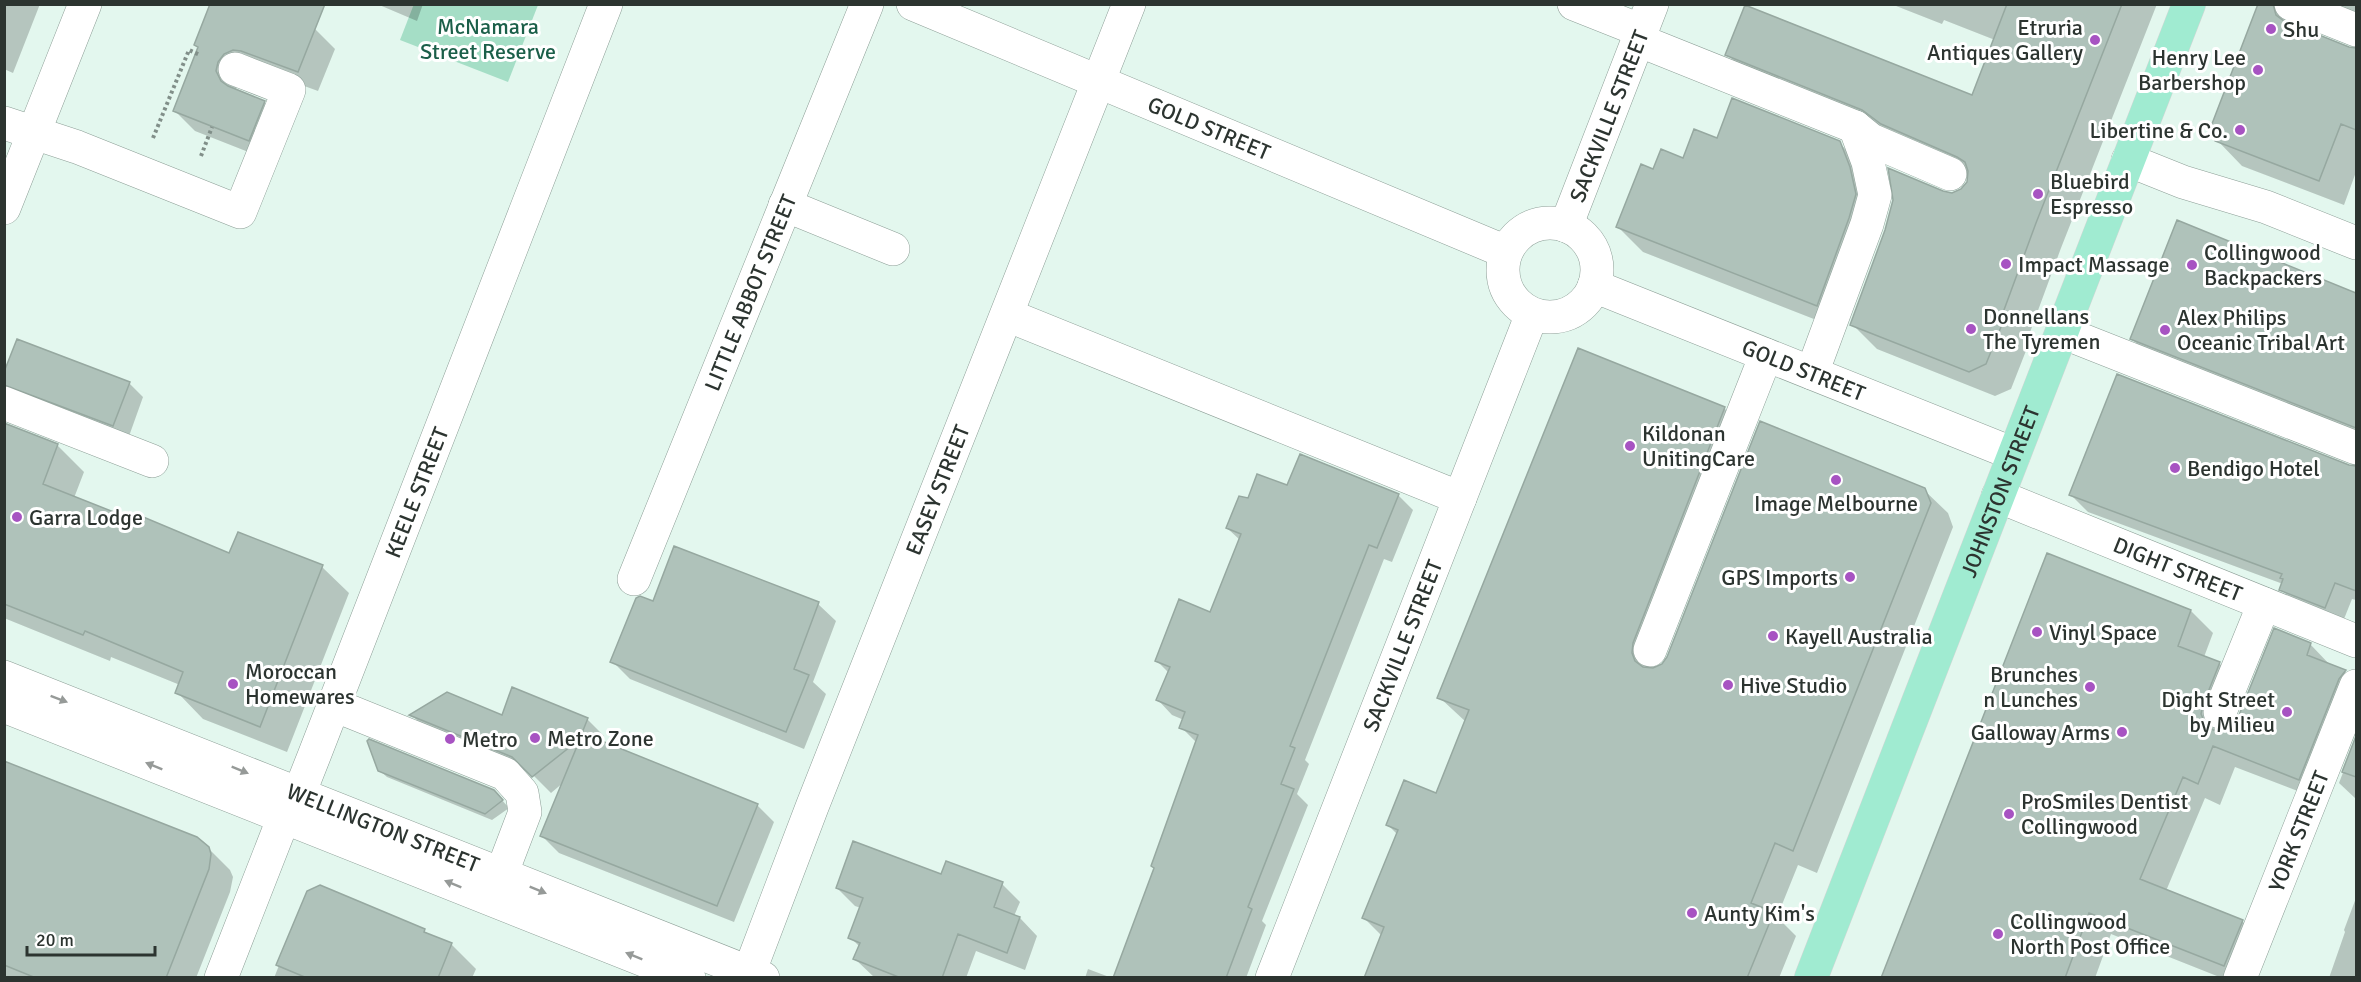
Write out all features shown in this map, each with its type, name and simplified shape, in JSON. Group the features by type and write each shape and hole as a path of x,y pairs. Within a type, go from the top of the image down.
{"main road":[{"name":"JOHNSTON STREET","path":"1811,978 2189,4"}],"street":[{"path":"4,208 19,128 85,4"},
{"name":"KEELE STREET","path":"221,978 334,705 606,4"},
{"name":"LITTLE ABBOT STREET","path":"634,579 867,4"},
{"name":"GOLD STREET","path":"913,4 1506,252"},
{"name":"EASEY STREET","path":"753,976 812,807 1129,4"},
{"path":"1574,4 1644,25 1856,127 1871,140 1950,174"},
{"path":"2291,4 2356,30"},
{"name":"SACKVILLE STREET","path":"1566,226 1644,25"},
{"path":"19,128 77,147 240,212 289,90 235,69"},
{"path":"1812,373 1868,224 1875,195 1868,162 1856,127"},
{"path":"2128,160 2182,182 2266,207 2356,243"},
{"path":"785,205 893,249"},
{"path":"1552,223 1566,226 1579,233 1589,244 1597,272 1594,286 1586,299 1575,309 1561,316 1546,317 1532,314 1519,306 1510,295 1504,281 1502,267 1506,252 1513,240 1524,230 1538,224 1552,223"},
{"name":"GOLD STREET","path":"1594,286 2014,454"},
{"name":"SACKVILLE STREET","path":"1272,978 1532,314"},
{"path":"1007,315 1460,498"},
{"path":"2062,332 2356,448"},
{"path":"1650,650 1766,355"},
{"path":"4,404 152,461"},
{"name":"DIGHT STREET","path":"1998,496 2356,641"},
{"path":"2220,712 2264,604"},
{"name":"WELLINGTON STREET","path":"4,677 688,978"},
{"name":"YORK STREET","path":"2240,978 2356,686"},
{"path":"334,705 505,774 522,793 525,812 501,875"},
{"name":"WELLINGTON STREET","path":"4,706 501,875 753,976"}],"path":[{"path":"139,172 189,50 235,69"}],"green space":[{"name":"McNamara Street Reserve","path":"414,4 538,5 508,82 400,40"}],"building":[{"path":"210,4 325,4 298,72 233,50 224,54 218,62 216,71 221,81 265,101 249,141 173,111 198,47 194,45"},
{"path":"2007,4 2122,4 2036,223 2004,310 2007,312 1986,364 1969,372 1850,325 1885,230 1893,200 1888,168 1952,193 1961,189 1967,182 1968,171 1965,162 1881,124 1862,110 1725,55 1745,5 1972,95"},
{"path":"2258,4 2273,4 2276,15 2284,21 2356,48 2356,130 2341,124 2319,181 2215,141 2210,129"},
{"path":"1732,98 1840,141 1850,167 1856,194 1817,306 1616,227 1641,164 1653,169 1661,149 1683,158 1694,129 1717,138"},
{"path":"2177,220 2356,293 2356,428 2130,339"},
{"path":"17,339 130,382 113,426 4,385 4,372"},
{"path":"1578,348 1725,407 1633,643 1632,653 1635,661 1643,667 1653,668 1662,664 1667,657 1760,421 1925,488 1931,503 1793,851 1775,843 1751,903 1774,912 1747,978 1364,978 1384,927 1362,918 1398,830 1386,825 1404,780 1436,793 1469,710 1437,698"},
{"path":"2117,374 2356,466 2356,591 2335,583 2325,608 2279,590 2283,579 2280,578 2282,574 2069,495"},
{"path":"4,423 58,444 43,484 139,522 141,516 229,553 238,532 323,565 260,727 175,693 183,672 85,631 83,635 4,604"},
{"path":"1300,454 1399,494 1377,548 1369,545 1290,746 1295,748 1281,784 1294,789 1248,907 1252,909 1226,978 1113,978 1154,868 1151,866 1198,735 1179,728 1185,712 1156,700 1170,667 1155,661 1179,599 1210,612 1241,534 1226,528 1239,496 1248,498 1257,474 1287,485"},
{"path":"674,546 819,602 794,669 809,675 786,732 610,662 636,598 640,596 653,601"},
{"path":"2047,553 2191,610 2178,646 2220,662 2201,714 2205,723 2213,730 2231,727 2237,720 2274,628 2311,643 2307,655 2346,670 2339,679 2299,780 2213,746 2198,784 2183,777 2140,879 2243,920 2224,966 2089,913 2065,978 1881,978"},
{"path":"512,687 588,718 582,733 758,804 717,906 540,836 580,739 532,777 512,757 409,715 447,692 502,715"},
{"path":"2356,736 2356,777 2342,772"},
{"path":"369,739 494,790 503,800 485,814 378,771 367,741"},
{"path":"4,761 197,837 209,847 211,854 209,869 166,978 36,978 4,965"},
{"path":"853,841 941,874 946,861 1003,882 994,907 1020,917 1007,953 958,934 942,978 901,978 853,959 860,943 848,938 863,898 836,888"},
{"path":"320,885 425,929 424,932 452,943 438,978 307,978 276,965 307,891"}],"place":[{"name":"Shu","path":"2271,29"},
{"name":"Etruria Antiques Gallery","path":"2095,40"},
{"name":"Henry Lee Barbershop","path":"2258,70"},
{"name":"Libertine & Co.","path":"2240,130"},
{"name":"Bluebird Espresso","path":"2038,194"},
{"name":"Impact Massage","path":"2006,264"},
{"name":"Collingwood Backpackers","path":"2192,265"},
{"name":"Donnellans The Tyremen","path":"1971,329"},
{"name":"Alex Philips Oceanic Tribal Art","path":"2165,330"},
{"name":"Kildonan UnitingCare","path":"1630,446"},
{"name":"Bendigo Hotel","path":"2175,468"},
{"name":"Image Melbourne","path":"1836,480"},
{"name":"Garra Lodge","path":"17,517"},
{"name":"GPS Imports","path":"1850,577"},
{"name":"Vinyl Space","path":"2037,632"},
{"name":"Kayell Australia","path":"1773,636"},
{"name":"Moroccan Homewares","path":"233,684"},
{"name":"Hive Studio","path":"1728,685"},
{"name":"Brunches n Lunches","path":"2090,687"},
{"name":"Dight Street by Milieu","path":"2287,712"},
{"name":"Galloway Arms","path":"2122,732"},
{"name":"Metro Zone","path":"535,738"},
{"name":"Metro","path":"450,739"},
{"name":"ProSmiles Dentist Collingwood","path":"2009,814"},
{"name":"Aunty Kim's","path":"1692,913"},
{"name":"Collingwood North Post Office","path":"1998,934"}]}
